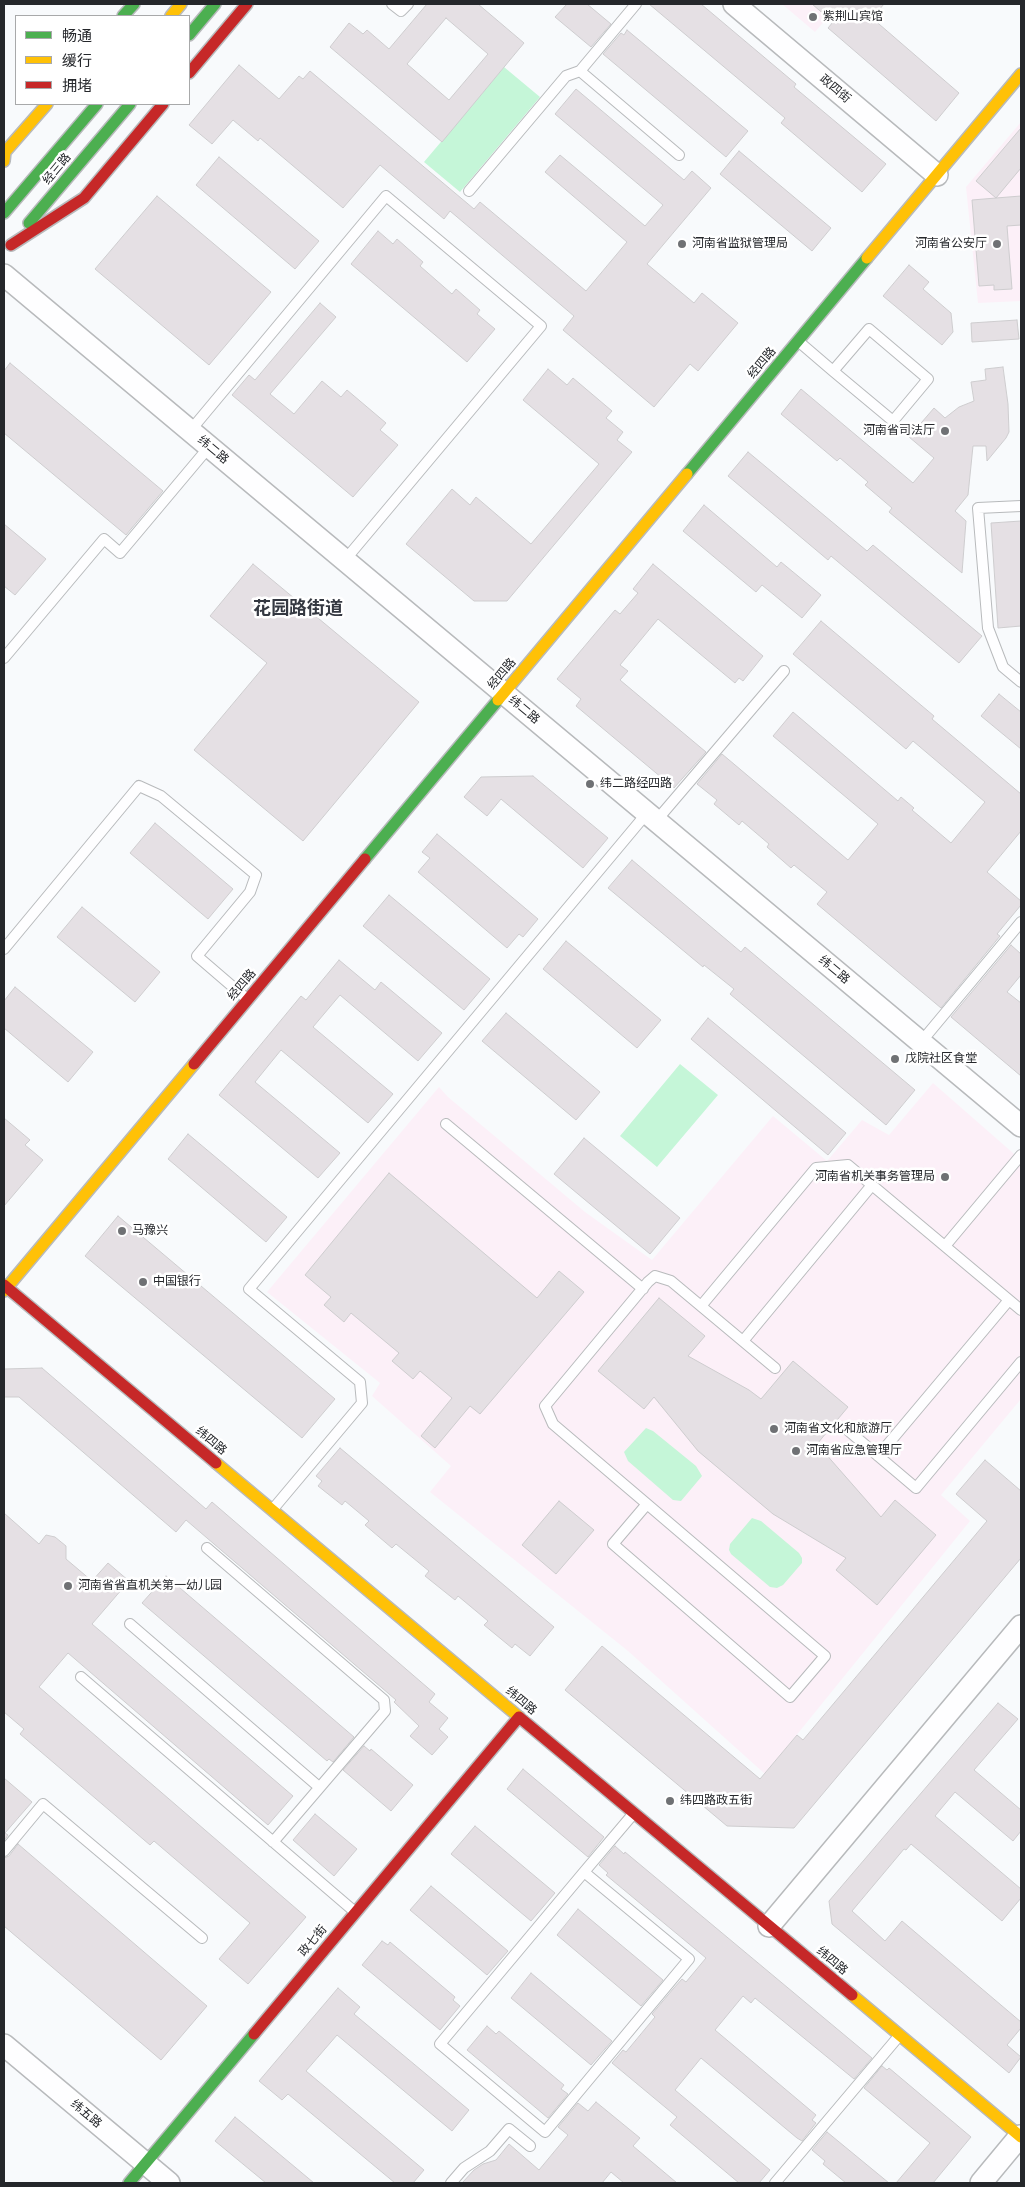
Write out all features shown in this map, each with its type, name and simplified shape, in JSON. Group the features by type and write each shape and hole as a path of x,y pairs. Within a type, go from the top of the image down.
{"street":[{"path":"125,15 134,4"},
{"path":"172,15 181,4"},
{"path":"190,34 215,4"},
{"path":"190,72 247,4"},
{"name":"政四街","path":"734,4 937,175"},
{"name":"经四路","path":"5,1288 248,1000 1021,74"},
{"path":"4,161 5,152 46,105"},
{"name":"经三路","path":"4,213 96,105"},
{"name":"经三路","path":"7,249 129,105"},
{"path":"7,249 84,198 162,105"},
{"name":"纬二路","path":"4,275 1021,1126"},
{"name":"纬四路","path":"5,1288 899,2035 1020,2133"},
{"path":"769,1926 1021,1626"},
{"name":"政七街","path":"129,2183 519,1717"},
{"name":"纬五路","path":"4,2045 169,2183"},
{"path":"981,2183 1020,2133"}],"lane":[{"path":"392,4 402,12 408,4"},
{"path":"469,191 566,76 580,71 636,4"},
{"path":"580,71 679,155"},
{"path":"190,431 386,196 475,270 541,326 345,560"},
{"path":"798,341 833,371 893,421 928,379 869,329 833,371"},
{"path":"4,658 104,539 120,553 209,447"},
{"path":"1021,506 978,508 988,628 1003,667 1021,682"},
{"path":"272,1510 362,1403 361,1389 360,1382 249,1289 652,817 784,671"},
{"path":"4,949 139,786 161,796 256,875 250,892 196,956 248,1000"},
{"path":"921,1042 1021,922"},
{"path":"446,1124 643,1289"},
{"path":"945,1246 1021,1155"},
{"path":"701,1306 816,1168 848,1165 1021,1310"},
{"path":"743,1341 872,1186"},
{"path":"647,1504 613,1544 790,1697 825,1656 647,1504 553,1424 545,1406 655,1276 671,1281 775,1368"},
{"path":"878,1456 1009,1300"},
{"path":"844,1427 916,1488 1021,1362"},
{"path":"207,1548 384,1700 385,1711 273,1842"},
{"path":"130,1624 319,1787"},
{"path":"81,1677 356,1912"},
{"path":"4,1851 43,1804 202,1938"},
{"path":"584,1872 689,1960 545,2132 440,2044 584,1872 634,1813"},
{"path":"775,2183 899,2035"},
{"path":"451,2183 464,2168 490,2151 509,2128 530,2146"}],"shaded area":[{"name":"紫荆山宾馆","path":"782,4 839,4 815,32"},
{"name":"河南省公安厅","path":"1021,122 1021,301 978,303 966,187"},
{"path":"933,1083 1021,1160 1021,1399 941,1495 970,1521 765,1774 628,1651 430,1492 451,1466 372,1396 380,1383 267,1292 439,1087 448,1097 585,1212 652,1260 773,1116 827,1161 862,1120 889,1135"}],"green space":[{"path":"504,67 540,97 460,192 424,162"},
{"path":"680,1064 718,1095 657,1167 620,1136"},
{"path":"646,1428 653,1431 696,1466 702,1476 681,1501 673,1500 628,1461 624,1452"},
{"path":"752,1518 761,1521 799,1553 802,1558 802,1563 783,1585 777,1588 770,1587 731,1554 729,1550 730,1544"}],"building":[{"path":"427,4 478,4 524,43 442,142 330,47 349,23 363,34 367,30 389,49","holes":["446,18 488,54 449,100 407,64"]},
{"path":"567,4 587,4 611,24 591,47 555,17"},
{"path":"649,4 701,4 796,84 794,87 886,164 862,192 781,123 785,118"},
{"path":"812,4 884,4 872,18 959,93 936,121 828,28 833,22"},
{"path":"627,30 748,131 726,157 603,54 621,33 624,35"},
{"path":"239,65 279,99 299,76 303,79 310,71 474,209 480,202 586,291 627,242 545,172 560,155 645,226 663,205 555,114 576,89 684,180 692,171 711,188 647,264 694,303 702,293 738,323 698,371 690,364 654,407 563,330 574,316 450,211 444,219 380,165 343,208 260,138 258,141 233,120 212,144 189,125"},
{"path":"1021,128 1021,168 996,198 976,181"},
{"path":"739,151 831,228 812,251 720,174"},
{"path":"219,157 319,241 295,269 196,185"},
{"path":"157,196 271,292 209,365 95,269"},
{"path":"1021,196 1021,225 1007,226 1012,289 994,290 994,285 979,286 972,200"},
{"path":"378,231 393,244 397,239 423,262 420,266 452,294 456,289 480,310 477,314 495,329 467,362 351,264"},
{"path":"909,265 929,282 923,289 951,313 953,332 942,345 883,296"},
{"path":"320,303 336,317 270,394 294,414 322,381 341,397 347,390 386,423 380,430 398,445 353,497 232,395 249,375 255,380"},
{"path":"1017,320 1019,339 972,342 971,323"},
{"path":"10,363 163,491 126,535 4,433 4,371"},
{"path":"1003,367 1008,404 1009,432 987,461 986,446 973,446 968,495 955,511 966,521 962,573 889,512 892,508 865,485 868,482 840,458 837,461 781,414 801,389 913,483 934,458 909,437 934,408 945,418 959,407 974,401 971,382 986,380 985,369"},
{"path":"548,369 567,385 573,378 612,411 606,418 623,432 617,440 632,452 507,601 474,601 406,544 452,489 470,505 476,497 531,544 599,464 523,400"},
{"path":"748,452 867,551 873,545 982,636 959,663 831,556 828,560 728,476"},
{"path":"704,505 777,567 781,562 821,595 802,618 762,585 756,592 683,531"},
{"path":"1021,521 1021,626 998,628 991,523"},
{"path":"4,524 46,559 15,595 4,586"},
{"path":"253,564 419,702 303,841 194,750 267,663 210,616"},
{"path":"653,564 763,656 743,681 739,678 735,683 658,619 620,665 628,671 620,680 706,752 674,788 576,706 581,699 557,679 615,610 620,614 638,593 633,589"},
{"path":"821,621 934,716 932,719 1021,794 1021,831 987,872 1021,901 1021,905 997,934 1000,936 941,1008 817,904 827,892 794,865 791,868 767,847 769,844 742,821 739,825 714,804 717,800 697,784 722,754 848,860 878,824 773,736 793,712 898,801 901,797 914,808 912,810 951,843 985,802 913,741 906,749 793,654"},
{"path":"999,694 1021,712 1021,749 981,716"},
{"path":"533,776 608,838 583,868 501,799 487,816 464,797 481,777"},
{"path":"155,823 233,889 208,919 130,853"},
{"path":"437,834 538,919 523,937 519,934 507,948 418,872 430,858 422,852"},
{"path":"632,860 741,952 745,947 915,1090 886,1125 730,994 734,989 704,965 703,967 608,888"},
{"path":"389,895 490,979 464,1010 363,926"},
{"path":"82,907 160,972 135,1002 57,937"},
{"path":"566,941 661,1020 637,1048 543,969"},
{"path":"1011,945 1021,954 1021,975 1007,992 1021,1003 1021,1076 951,1017"},
{"path":"339,960 375,990 381,982 442,1033 418,1061 340,995 313,1027 393,1094 368,1123 281,1050 255,1082 340,1153 318,1178 219,1095 301,996 306,1000"},
{"path":"15,987 93,1052 68,1082 4,1028 4,1001"},
{"path":"506,1013 600,1092 576,1120 482,1041"},
{"path":"708,1018 846,1133 828,1155 691,1039"},
{"path":"4,1118 30,1140 25,1145 43,1160 4,1206"},
{"path":"188,1134 287,1217 266,1242 168,1159"},
{"path":"584,1138 680,1218 650,1254 554,1174"},
{"path":"389,1173 537,1298 559,1271 584,1292 480,1414 470,1406 435,1448 421,1436 452,1398 420,1371 413,1379 392,1361 399,1353 351,1313 344,1322 324,1305 331,1297 305,1275"},
{"path":"118,1216 335,1399 302,1438 85,1256"},
{"path":"659,1298 705,1336 688,1356 749,1390 761,1399 793,1361 848,1407 817,1444 881,1517 895,1500 936,1535 877,1605 836,1570 846,1558 773,1514 698,1451 654,1397 644,1409 598,1371"},
{"path":"42,1368 206,1509 212,1502 435,1694 429,1702 448,1718 439,1729 448,1737 432,1755 410,1736 419,1726 394,1702 396,1700 186,1520 176,1532 19,1397 4,1397 4,1369"},
{"path":"340,1448 554,1627 530,1656 515,1644 512,1648 484,1625 488,1621 458,1596 455,1600 425,1576 429,1571 396,1544 392,1548 365,1525 369,1521 345,1501 342,1505 318,1486 322,1481 316,1476"},
{"path":"985,1460 1021,1491 1021,1558 794,1828 727,1826 565,1690 602,1646 760,1779 797,1735 803,1740 987,1521 956,1494"},
{"path":"559,1501 594,1530 556,1574 522,1545"},
{"path":"4,1513 39,1544 46,1535 55,1537 66,1546 66,1559 92,1581 108,1563 129,1581 92,1624 293,1796 268,1825 68,1653 39,1687 306,1917 248,1984 219,1959 250,1923 154,1841 150,1845 20,1734 24,1729 4,1712"},
{"path":"166,1576 354,1737 333,1762 329,1759 327,1761 142,1603"},
{"path":"998,1703 1018,1719 974,1770 1021,1810 1021,1831 1013,1841 955,1792 935,1816 1021,1889 1021,1898 1002,1921 911,1844 906,1850 904,1849 852,1911 885,1941 902,1921 1021,2022 1021,2028 1007,2045 1021,2057 1009,2073 832,1924 829,1901"},
{"path":"364,1746 370,1751 371,1749 413,1785 391,1811 343,1770"},
{"path":"523,1769 604,1837 588,1857 507,1789"},
{"path":"4,1778 32,1802 5,1833 8,1835 4,1841"},
{"path":"315,1814 357,1849 334,1876 293,1840"},
{"path":"475,1826 555,1893 531,1921 451,1854"},
{"path":"18,1844 207,2006 161,2060 4,1926 4,1858 9,1856"},
{"path":"615,1846 624,1854 625,1852 872,2058 854,2079 755,1998 751,2003 743,1996 715,2030 816,2115 812,2120 816,2123 802,2141 701,2058 675,2090 770,2170 759,2183 739,2183 670,2125 677,2117 612,2063 623,2050 626,2052 655,2017 652,2014 673,1989 682,1979 686,1982 706,1958 606,1875 608,1873 599,1865"},
{"path":"431,1886 508,1951 487,1975 410,1910"},
{"path":"578,1909 663,1980 641,2006 557,1935"},
{"path":"382,1941 388,1945 390,1942 455,1997 453,2000 460,2006 440,2030 362,1965"},
{"path":"531,1973 612,2041 591,2065 511,1998"},
{"path":"338,1988 360,2007 354,2014 469,2110 452,2131 337,2035 306,2071 424,2170 413,2183 395,2183 288,2094 282,2100 259,2081"},
{"path":"487,2026 496,2034 499,2031 564,2085 561,2089 568,2094 548,2118 467,2050"},
{"path":"882,2066 887,2070 889,2068 971,2137 933,2183 896,2183 930,2143 864,2088"},
{"path":"596,2102 640,2138 633,2146 677,2183 624,2183 611,2172 602,2183 462,2183 474,2170 483,2164 496,2160 509,2144 539,2170 568,2135 558,2127 578,2103 588,2111"},
{"path":"235,2117 314,2183 266,2183 215,2141"},
{"path":"827,2132 889,2183 846,2183 823,2164 825,2161 812,2150"}],"traffic: fast":[{"path":"124,15 134,4"},
{"path":"190,34 215,4"},
{"path":"4,213 96,105"},
{"path":"29,223 129,105"},
{"path":"687,474 867,258"},
{"path":"365,859 498,700"},
{"path":"129,2183 254,2034"}],"traffic: slow":[{"path":"172,15 181,4"},
{"path":"867,258 1021,74"},
{"path":"4,161 5,152 46,105"},
{"path":"498,700 687,474"},
{"path":"4,1291 194,1064"},
{"path":"216,1463 519,1717"},
{"path":"852,1995 1021,2137"}],"traffic: jam":[{"path":"190,72 247,4"},
{"path":"11,245 84,198 162,105"},
{"path":"194,1064 365,859"},
{"path":"4,1285 216,1463"},
{"path":"519,1717 852,1995"},
{"path":"254,2034 519,1717"}],"place":[{"name":"紫荆山宾馆","path":"813,17"},
{"name":"河南省监狱管理局","path":"682,244"},
{"name":"河南省公安厅","path":"997,244"},
{"name":"河南省司法厅","path":"945,431"},
{"name":"纬二路经四路","path":"590,784"},
{"name":"戊院社区食堂","path":"895,1059"},
{"name":"河南省机关事务管理局","path":"945,1177"},
{"name":"马豫兴","path":"122,1231"},
{"name":"中国银行","path":"143,1282"},
{"name":"河南省文化和旅游厅","path":"774,1429"},
{"name":"河南省应急管理厅","path":"796,1451"},
{"name":"河南省省直机关第一幼儿园","path":"68,1586"},
{"name":"纬四路政五街","path":"670,1801"}],"district":[{"name":"花园路街道","path":"298,609"}]}
